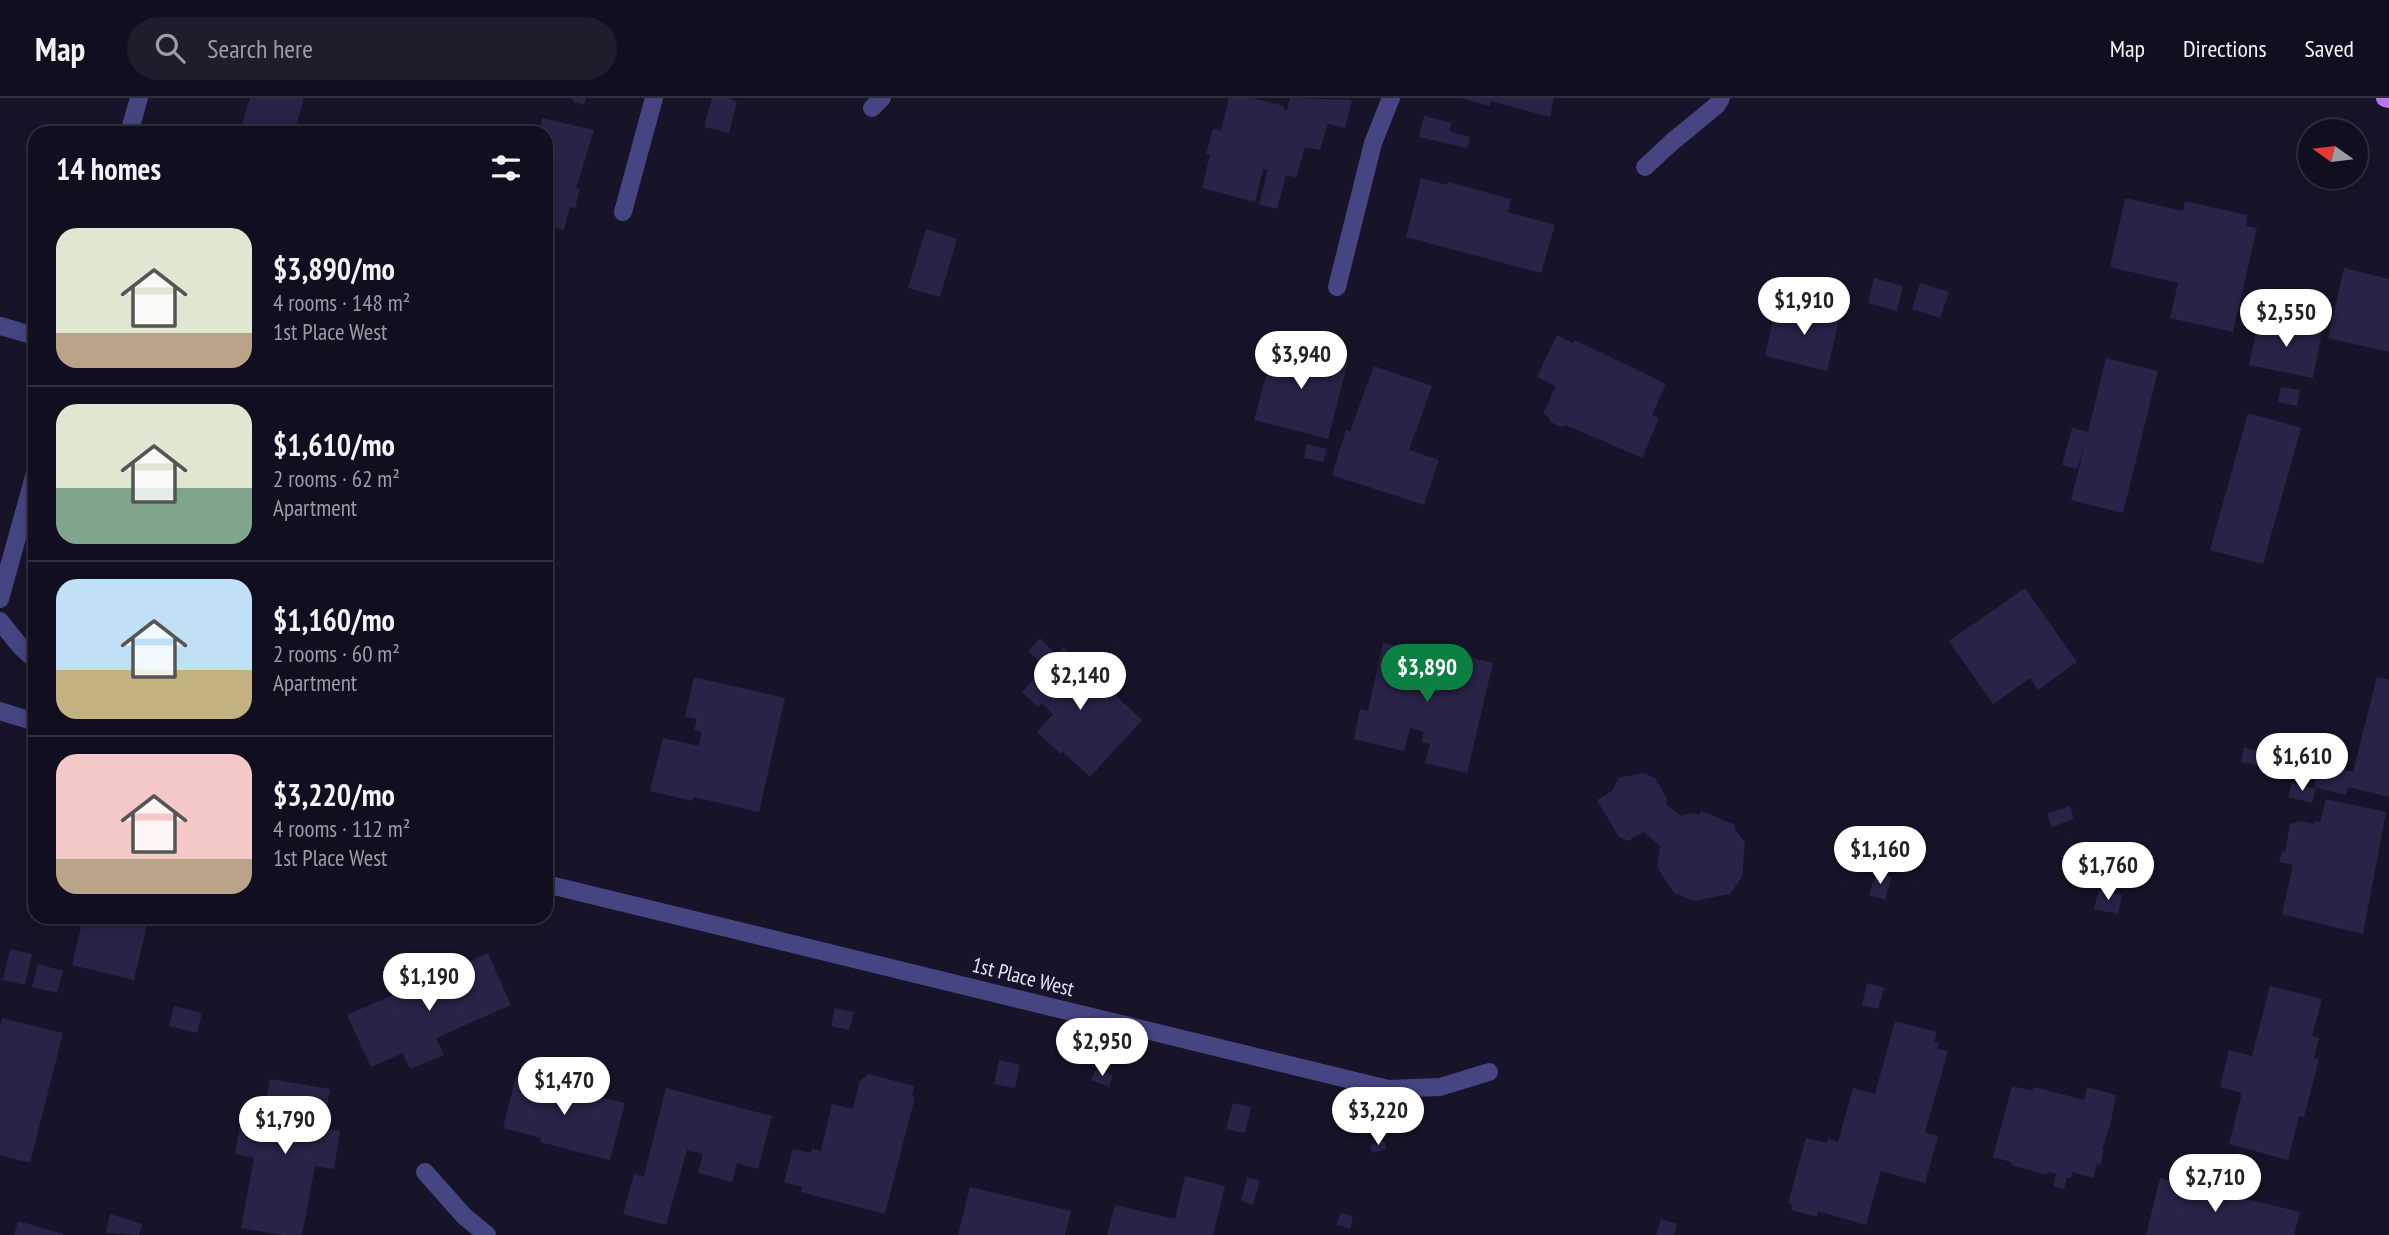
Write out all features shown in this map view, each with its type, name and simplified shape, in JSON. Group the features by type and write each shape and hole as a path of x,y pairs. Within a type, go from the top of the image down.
{"street":[{"path":"131,126 139,98"},
{"path":"623,212 654,98"},
{"path":"1337,287 1373,143 1391,98"},
{"path":"1645,167 1717,105 1721,98"},
{"path":"0,326 28,334"},
{"path":"0,599 28,498"},
{"path":"0,621 28,653"},
{"path":"0,711 28,720"},
{"name":"1st Place West","path":"553,886 1388,1089 1440,1087 1489,1072"},
{"path":"425,1172 464,1216 487,1235"}],"building":[{"path":"250,98 304,98 296,126 241,126"},
{"path":"569,98 586,98 584,105"},
{"path":"712,98 729,98 737,102 729,133 704,127"},
{"path":"1229,98 1252,98 1284,106 1283,109 1287,110 1290,98 1352,100 1345,128 1328,124 1320,150 1305,147 1296,178 1286,175 1277,209 1259,204 1268,170 1263,169 1255,202 1202,188 1210,155 1206,154 1213,129 1221,131"},
{"path":"1461,98 1554,98 1550,117 1491,101 1490,106"},
{"path":"1424,116 1452,123 1449,131 1470,137 1467,148 1419,137"},
{"path":"542,118 594,130 576,188 580,189 575,208 570,207 564,230 553,228 553,126 540,126"},
{"path":"1421,178 1447,185 1448,182 1511,199 1508,212 1555,225 1541,273 1406,237"},
{"path":"2125,198 2183,211 2185,201 2247,215 2246,226 2257,228 2233,332 2170,318 2178,283 2110,267"},
{"path":"926,229 957,239 940,297 908,288"},
{"path":"2344,268 2389,279 2389,352 2328,338"},
{"path":"1874,278 1903,286 1897,311 1868,303"},
{"path":"1920,283 1949,292 1940,318 1912,309"},
{"path":"2277,299 2291,302 2287,318 2273,315"},
{"path":"1801,303 1841,312 1827,371 1765,356 1775,311 1798,316"},
{"path":"2259,319 2322,332 2313,378 2249,365"},
{"path":"1557,335 1573,343 1575,340 1666,384 1652,415 1659,418 1642,458 1566,425 1561,427 1543,414 1556,386 1537,377"},
{"path":"1275,342 1348,361 1328,439 1254,420"},
{"path":"2106,358 2158,371 2123,513 2071,500 2085,444 2077,469 2062,465 2072,428 2088,432"},
{"path":"1374,366 1432,386 1409,450 1439,460 1424,505 1332,475 1346,430 1350,431"},
{"path":"2281,387 2300,390 2297,406 2278,402"},
{"path":"2248,413 2301,428 2263,564 2210,550"},
{"path":"1307,444 1327,449 1323,462 1304,458"},
{"path":"2025,588 2077,662 2038,690 2030,678 1993,704 1949,641"},
{"path":"1040,638 1053,651 1041,663 1028,651"},
{"path":"1383,643 1457,660 1458,654 1493,663 1467,773 1425,763 1430,744 1421,742 1424,732 1410,728 1404,751 1354,739 1360,709 1368,711"},
{"path":"1063,647 1142,720 1090,777 1037,732 1053,714 1042,703 1038,707 1022,692"},
{"path":"694,677 785,698 759,812 694,797 693,801 650,791 663,738 699,746 701,732 694,730 697,719 685,717"},
{"path":"2377,677 2389,680 2389,797 2348,787 2346,795 2314,787 2319,764 2353,772"},
{"path":"2244,748 2267,752 2264,767 2241,762"},
{"path":"1643,773 1655,778 1667,798 1666,804 1681,816 1691,813 1699,815 1701,811 1735,825 1745,843 1742,877 1730,894 1694,901 1674,893 1657,867 1660,846 1644,832 1628,841 1619,837 1597,800 1612,791 1618,778"},
{"path":"2292,783 2316,789 2312,803 2288,797"},
{"path":"2326,799 2386,812 2363,934 2282,914 2293,865 2279,862 2282,851 2285,852 2290,824 2301,821 2314,824 2314,821 2320,822"},
{"path":"2070,806 2074,819 2052,827 2047,814"},
{"path":"1876,872 1892,877 1885,900 1869,895"},
{"path":"2099,890 2122,895 2118,914 2094,909"},
{"path":"81,924 147,924 134,980 72,965"},
{"path":"10,949 32,954 25,985 3,980"},
{"path":"488,953 511,1005 436,1038 444,1055 410,1069 403,1053 371,1067 347,1015"},
{"path":"38,964 63,971 57,993 32,987"},
{"path":"1867,983 1884,988 1878,1009 1862,1005"},
{"path":"2270,986 2322,999 2312,1036 2319,1038 2314,1058 2319,1059 2304,1117 2299,1116 2288,1160 2229,1144 2242,1093 2220,1087 2229,1050 2252,1056"},
{"path":"174,1006 202,1013 197,1033 169,1026"},
{"path":"835,1008 854,1012 849,1030 831,1026"},
{"path":"2,1018 63,1033 30,1163 0,1155"},
{"path":"1895,1021 1937,1032 1934,1042 1939,1043 1937,1049 1948,1051 1925,1132 1938,1136 1925,1183 1881,1171 1866,1225 1818,1211 1817,1217 1791,1210 1792,1204 1788,1203 1806,1138 1827,1143 1828,1139 1838,1142 1853,1088 1875,1094"},
{"path":"999,1060 1020,1065 1015,1088 994,1084"},
{"path":"1096,1069 1113,1075 1109,1087 1091,1080"},
{"path":"869,1074 914,1086 912,1096 915,1097 885,1214 801,1192 802,1187 784,1182 793,1149 811,1153 812,1148 821,1151 832,1104 853,1109 860,1080"},
{"path":"516,1076 625,1103 610,1160 540,1142 541,1138 503,1128"},
{"path":"270,1079 330,1089 323,1128 340,1131 334,1169 315,1166 302,1235 281,1235 241,1228 254,1158 235,1154 242,1113 263,1117"},
{"path":"2012,1086 2033,1091 2034,1087 2084,1100 2087,1087 2116,1095 2100,1165 2097,1164 2093,1178 2072,1172 2071,1178 2067,1177 2064,1189 2053,1186 2056,1174 2048,1171 2047,1175 1993,1157"},
{"path":"666,1088 772,1116 758,1169 737,1163 732,1182 698,1173 703,1154 687,1150 666,1225 623,1214 634,1174 644,1176"},
{"path":"1233,1103 1251,1107 1245,1133 1226,1129"},
{"path":"1385,1141 1386,1149 1372,1153 1370,1145"},
{"path":"1185,1176 1225,1186 1213,1235 1107,1235 1115,1205 1175,1219"},
{"path":"1247,1177 1260,1181 1253,1205 1241,1201"},
{"path":"2160,1178 2300,1212 2294,1235 2146,1235"},
{"path":"970,1187 1071,1211 1065,1235 958,1235"},
{"path":"1340,1213 1353,1216 1350,1229 1337,1225"},
{"path":"110,1214 142,1224 139,1235 106,1233"},
{"path":"1661,1219 1677,1224 1674,1235 1656,1235"},
{"path":"18,1221 63,1234 63,1235 14,1235"}]}
